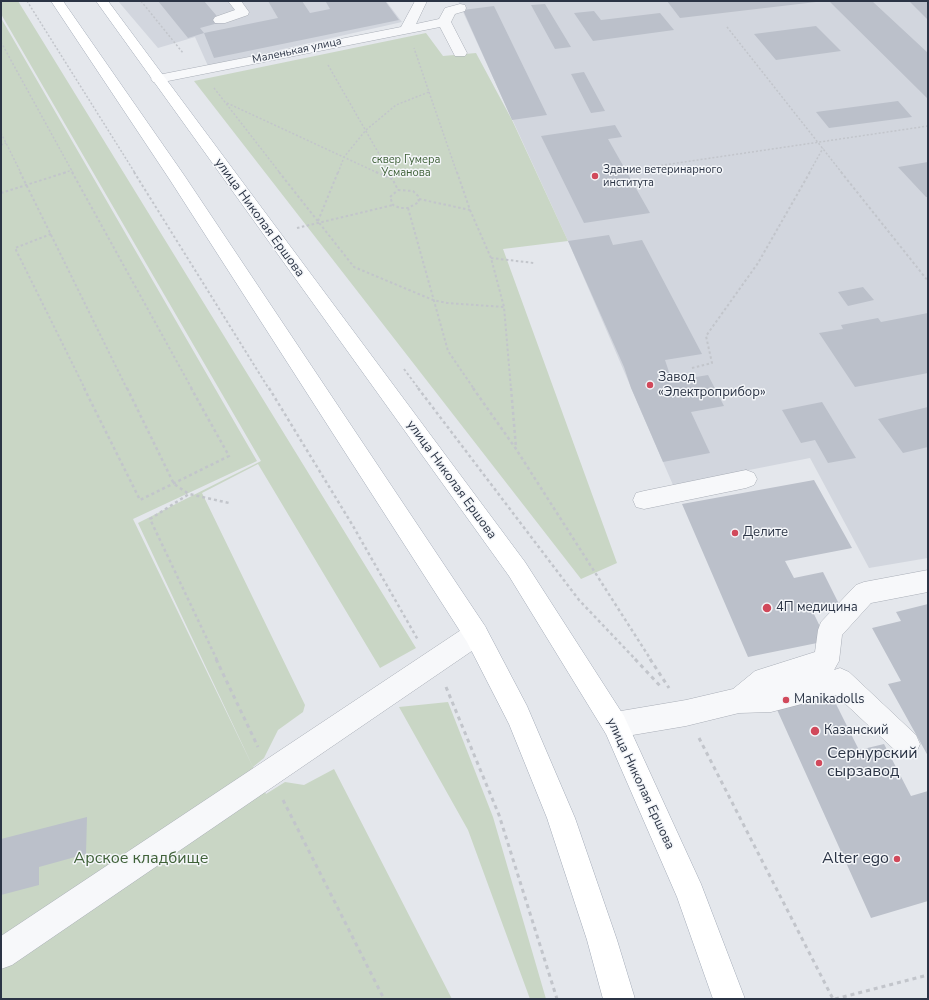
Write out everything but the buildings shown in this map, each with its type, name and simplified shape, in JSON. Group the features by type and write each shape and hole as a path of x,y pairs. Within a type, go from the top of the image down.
{"main road":[{"path":"57,1 178,180 476,634 518,715 562,818 602,940 619,999"},
{"name":"улица Николая Ершова","path":"102,1 158,80 517,569 615,725 690,894 729,999"}],"lane":[{"path":"220,20 243,12 234,1"},
{"path":"407,28 421,1"},
{"path":"460,8 450,11 444,22 460,53"},
{"name":"Маленькая улица","path":"158,80 407,28 444,22"},
{"path":"644,500 746,479"},
{"path":"739,700 764,680 826,661 830,630 864,594 928,581"},
{"path":"1,954 476,634"},
{"path":"615,725 686,713 739,700 771,699 840,681 907,744"}],"path":[{"path":"27,1 221,310 353,526 449,693 499,815 557,999"},
{"path":"141,1 186,57 182,75"},
{"path":"727,26 928,281"},
{"path":"407,28 470,210 491,258 504,307 516,449"},
{"path":"1,42 229,456 140,500 15,248 51,234"},
{"path":"318,47 394,180 398,190"},
{"path":"200,71 226,102 354,267 433,300 447,303 504,307"},
{"path":"318,222 344,157 366,130 396,105 429,92"},
{"path":"226,102 394,180"},
{"path":"657,166 818,141 928,126"},
{"path":"1,133 174,484 189,494 229,503"},
{"path":"1,145 6,143"},
{"path":"692,368 712,363 706,336 758,263 823,148"},
{"path":"1,193 72,170"},
{"path":"392,205 390,197 398,190 413,191 419,199 470,210"},
{"path":"301,234 297,228 392,205 400,208 408,208 416,205 419,199"},
{"path":"408,208 448,352 516,449 686,713 834,999 928,975"},
{"path":"491,258 534,263"},
{"path":"402,366 579,600 686,713"},
{"path":"150,519 189,494"}],"shaded area":[{"path":"118,1 386,1 402,22 208,66 195,37 158,48"},
{"path":"458,1 916,1 928,12 928,558 869,568 810,458 673,485 568,241"}],"green space":[{"path":"1,1 18,1 416,648 380,668 258,464 202,493 305,705 303,712 278,730 264,758 253,767 138,523 261,461 1,14"},
{"name":"Арское кладбище","path":"1,18 257,461 133,519 266,794 285,782 304,785 334,769 452,999 1,999"},
{"name":"сквер Гумера Усманова","path":"426,33 443,56 476,53 512,120 568,241 503,249 617,563 581,579 194,81"},
{"path":"448,702 493,817 546,999 530,999 468,830 399,707"}],"place":[{"name":"Здание ветеринарного института","path":"595,176"},
{"name":"Завод «Электроприбор»","path":"650,385"},
{"name":"Делите","path":"735,533"},
{"name":"4П медицина","path":"767,608"},
{"name":"Manikadolls","path":"786,700"},
{"name":"Казанский","path":"815,731"},
{"name":"Сернурский сырзавод","path":"819,763"},
{"name":"Alter ego","path":"897,859"}]}
